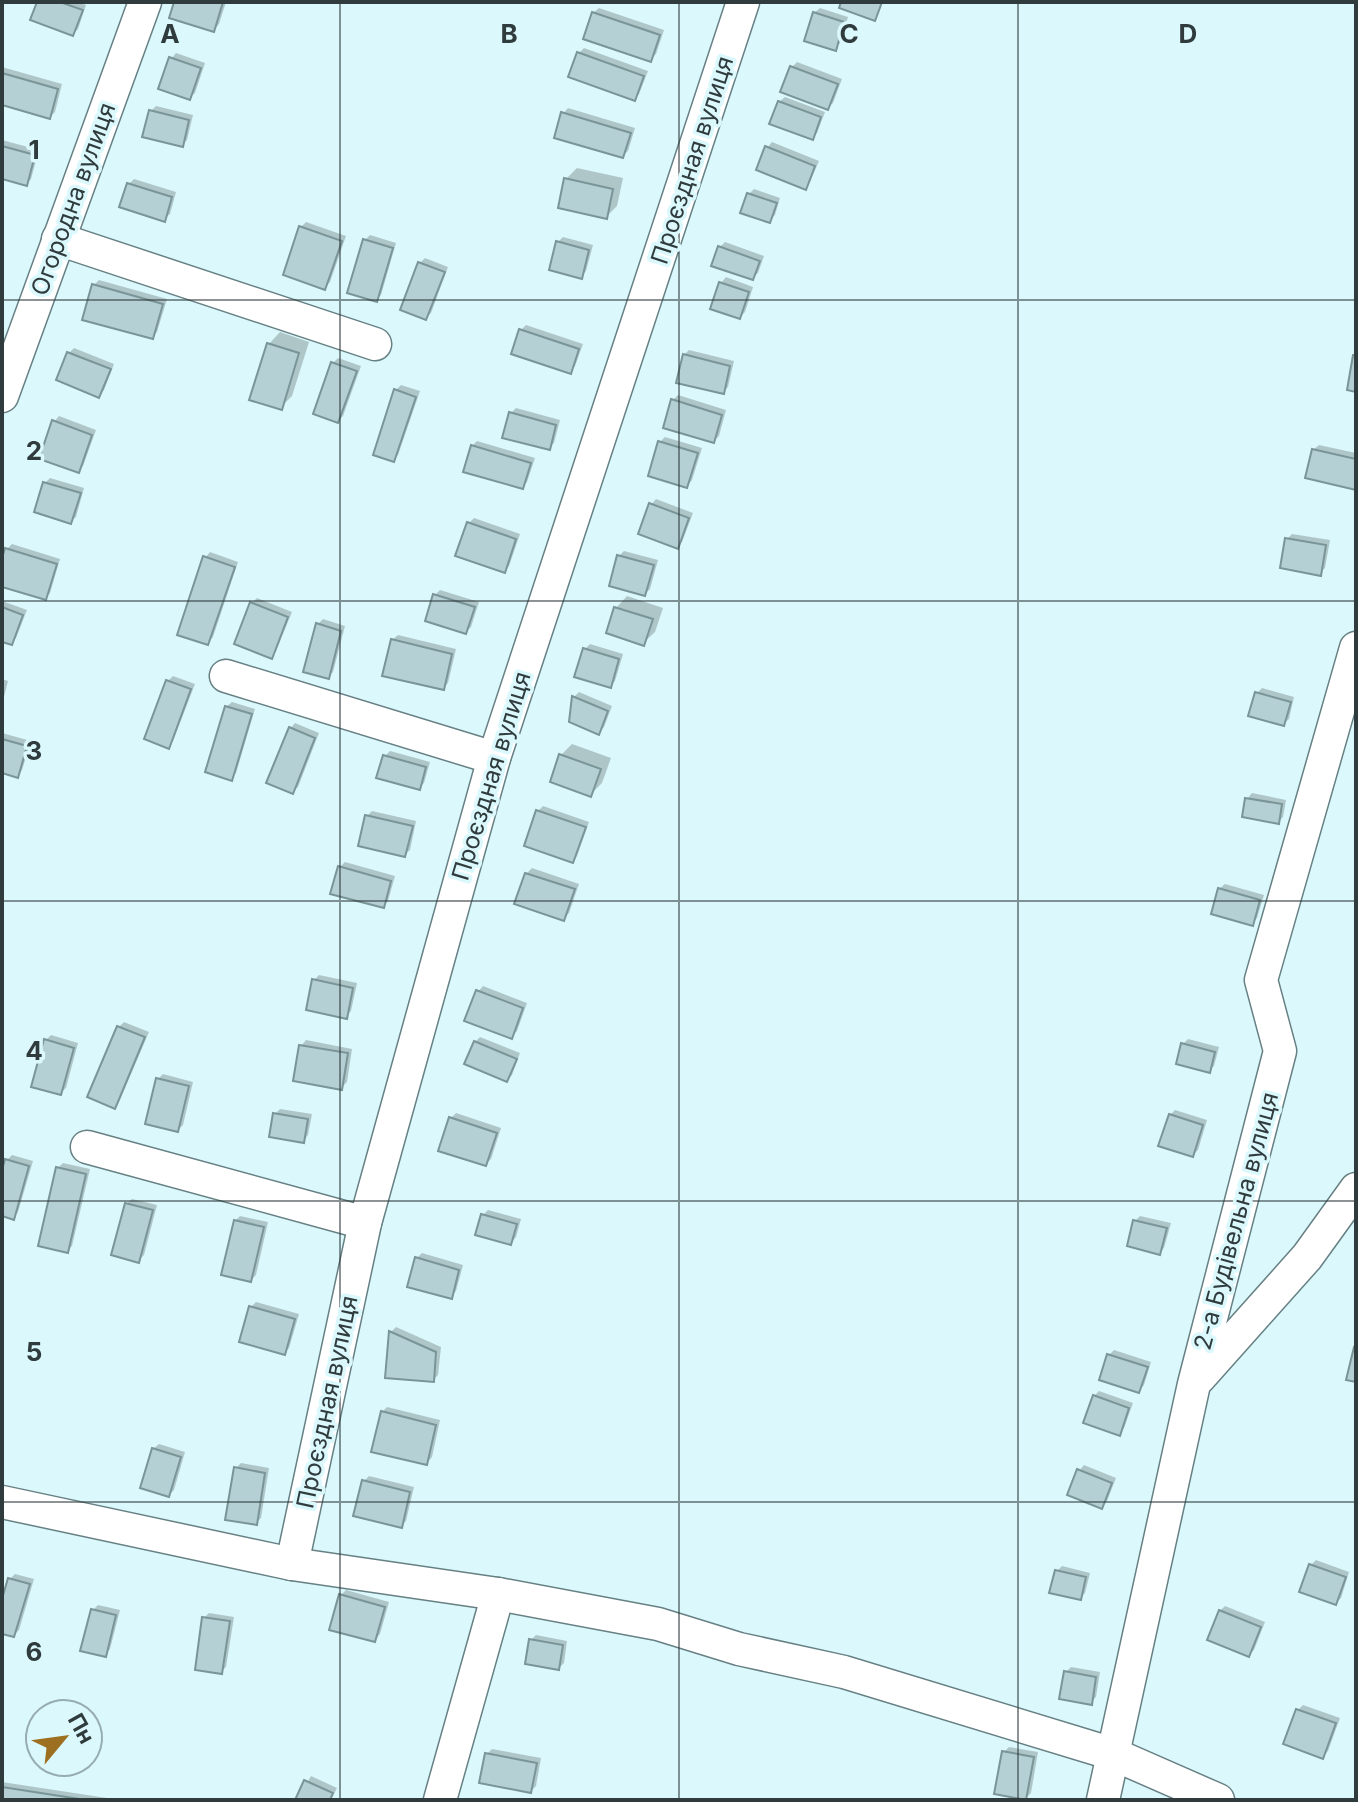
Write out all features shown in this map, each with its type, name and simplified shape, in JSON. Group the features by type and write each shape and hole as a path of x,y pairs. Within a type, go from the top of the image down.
{"street":[{"name":"Огородна вулиця","path":"2,396 9,352 58,239 145,2"},
{"name":"Проєздная вулиця","path":"292,1564 365,1223 494,758 743,2"},
{"path":"58,239 375,344"},
{"name":"2-а Будівельна вулиця","path":"1103,1800 1194,1384 1280,1051 1261,980 1356,648"},
{"path":"226,676 494,758"},
{"path":"87,1147 365,1223"},
{"path":"1194,1384 1307,1257 1356,1189"},
{"path":"2,1502 292,1564 498,1594 658,1624 739,1649 844,1672 1113,1754 1218,1800"},
{"path":"440,1800 498,1594"}],"building":[{"path":"37,2 60,2 83,10 73,36 30,20"},
{"path":"174,2 223,2 214,32 169,18"},
{"path":"841,2 882,2 875,21 839,8"},
{"path":"592,12 660,35 651,62 583,39"},
{"path":"813,12 844,22 836,51 804,41"},
{"path":"577,52 644,76 635,101 568,77"},
{"path":"169,57 201,68 190,100 158,89"},
{"path":"790,66 838,84 828,110 780,92"},
{"path":"2,73 58,89 50,119 2,105"},
{"path":"778,101 821,117 813,140 769,124"},
{"path":"149,110 189,120 183,147 142,137"},
{"path":"561,112 631,133 623,158 554,138"},
{"path":"2,146 35,155 27,186 2,179"},
{"path":"765,146 815,166 806,190 756,170"},
{"path":"564,178 613,189 607,219 558,208"},
{"path":"127,183 172,197 165,222 119,207"},
{"path":"747,193 777,203 770,223 740,213"},
{"path":"299,226 342,241 325,290 283,275"},
{"path":"363,239 393,248 377,302 347,293"},
{"path":"556,241 589,250 582,279 549,270"},
{"path":"718,246 760,261 753,280 711,266"},
{"path":"418,262 445,272 426,320 400,310"},
{"path":"719,282 749,292 740,319 710,309"},
{"path":"92,284 163,304 153,339 82,320"},
{"path":"519,329 579,349 571,374 511,354"},
{"path":"267,343 299,353 282,410 249,400"},
{"path":"67,352 111,369 99,398 56,380"},
{"path":"683,354 730,366 724,394 676,383"},
{"path":"1353,355 1356,355 1356,392 1347,390"},
{"path":"331,362 357,371 338,423 313,414"},
{"path":"394,389 416,397 394,462 373,455"},
{"path":"671,399 722,415 714,443 663,428"},
{"path":"509,412 556,425 550,450 502,438"},
{"path":"52,420 92,435 79,473 39,459"},
{"path":"658,441 698,453 687,488 648,476"},
{"path":"471,445 531,463 523,489 463,472"},
{"path":"1312,449 1356,459 1356,490 1305,478"},
{"path":"43,482 81,493 71,524 34,512"},
{"path":"649,503 689,518 678,549 638,534"},
{"path":"467,522 516,539 505,573 455,556"},
{"path":"1285,538 1326,545 1321,576 1280,568"},
{"path":"5,548 57,564 46,600 2,587"},
{"path":"617,555 654,565 645,596 609,586"},
{"path":"203,556 235,567 208,645 177,635"},
{"path":"433,594 475,607 466,634 425,621"},
{"path":"250,602 288,617 272,659 234,644"},
{"path":"2,607 23,615 12,645 2,642"},
{"path":"614,607 653,619 644,646 606,633"},
{"path":"316,623 341,631 329,679 303,672"},
{"path":"391,639 452,654 444,690 382,676"},
{"path":"583,648 619,659 611,688 574,677"},
{"path":"166,680 191,689 169,749 144,739"},
{"path":"1255,692 1291,702 1284,726 1248,716"},
{"path":"572,696 608,711 599,735 569,722"},
{"path":"225,706 252,714 232,781 205,772"},
{"path":"289,727 315,738 293,794 266,783"},
{"path":"2,739 27,746 18,778 2,773"},
{"path":"559,754 601,769 591,797 550,782"},
{"path":"383,755 426,767 420,790 376,778"},
{"path":"1245,798 1282,804 1279,824 1242,817"},
{"path":"536,810 586,827 573,863 524,846"},
{"path":"365,815 413,826 405,857 358,846"},
{"path":"338,866 391,881 384,908 330,894"},
{"path":"525,873 575,889 564,921 514,904"},
{"path":"1218,888 1260,900 1253,926 1211,914"},
{"path":"312,979 353,988 347,1019 306,1010"},
{"path":"476,990 523,1008 512,1039 464,1021"},
{"path":"117,1026 145,1037 115,1109 87,1097"},
{"path":"44,1039 74,1048 61,1095 31,1087"},
{"path":"474,1041 517,1059 507,1082 464,1064"},
{"path":"1181,1043 1215,1052 1210,1073 1176,1064"},
{"path":"299,1045 348,1053 342,1090 293,1081"},
{"path":"156,1078 189,1086 178,1132 145,1124"},
{"path":"273,1113 308,1119 304,1143 269,1137"},
{"path":"1169,1114 1203,1125 1193,1157 1158,1146"},
{"path":"449,1117 497,1133 486,1166 438,1151"},
{"path":"5,1159 29,1166 14,1220 2,1216 2,1170"},
{"path":"56,1167 86,1174 68,1253 38,1246"},
{"path":"125,1203 153,1210 139,1263 111,1255"},
{"path":"481,1214 517,1224 511,1245 475,1235"},
{"path":"234,1220 264,1227 251,1282 221,1275"},
{"path":"1133,1220 1167,1228 1160,1255 1127,1246"},
{"path":"415,1257 459,1270 452,1299 407,1287"},
{"path":"249,1306 295,1319 285,1355 239,1342"},
{"path":"389,1331 436,1352 434,1382 385,1378"},
{"path":"1356,1348 1356,1382 1346,1380"},
{"path":"1107,1354 1148,1367 1139,1393 1099,1380"},
{"path":"1093,1395 1129,1408 1120,1436 1083,1423"},
{"path":"381,1411 436,1425 427,1465 371,1452"},
{"path":"152,1448 181,1457 169,1497 140,1488"},
{"path":"234,1467 265,1473 257,1525 225,1520"},
{"path":"1077,1469 1112,1483 1102,1509 1067,1495"},
{"path":"362,1480 410,1492 402,1528 353,1516"},
{"path":"1309,1564 1346,1577 1336,1605 1299,1592"},
{"path":"1055,1570 1086,1577 1081,1600 1049,1593"},
{"path":"8,1578 30,1584 14,1637 2,1634 2,1599"},
{"path":"339,1594 385,1607 375,1642 329,1630"},
{"path":"91,1609 116,1615 106,1657 80,1651"},
{"path":"1219,1610 1261,1627 1249,1657 1207,1640"},
{"path":"202,1617 230,1621 222,1674 195,1670"},
{"path":"529,1639 563,1645 559,1670 525,1664"},
{"path":"1064,1671 1096,1677 1092,1705 1059,1699"},
{"path":"1296,1709 1336,1723 1323,1759 1283,1744"},
{"path":"1002,1751 1034,1757 1026,1800 994,1794"},
{"path":"485,1753 537,1763 531,1793 479,1783"},
{"path":"304,1780 333,1793 330,1800 295,1800"},
{"path":"2,1787 86,1800 2,1800"}]}
